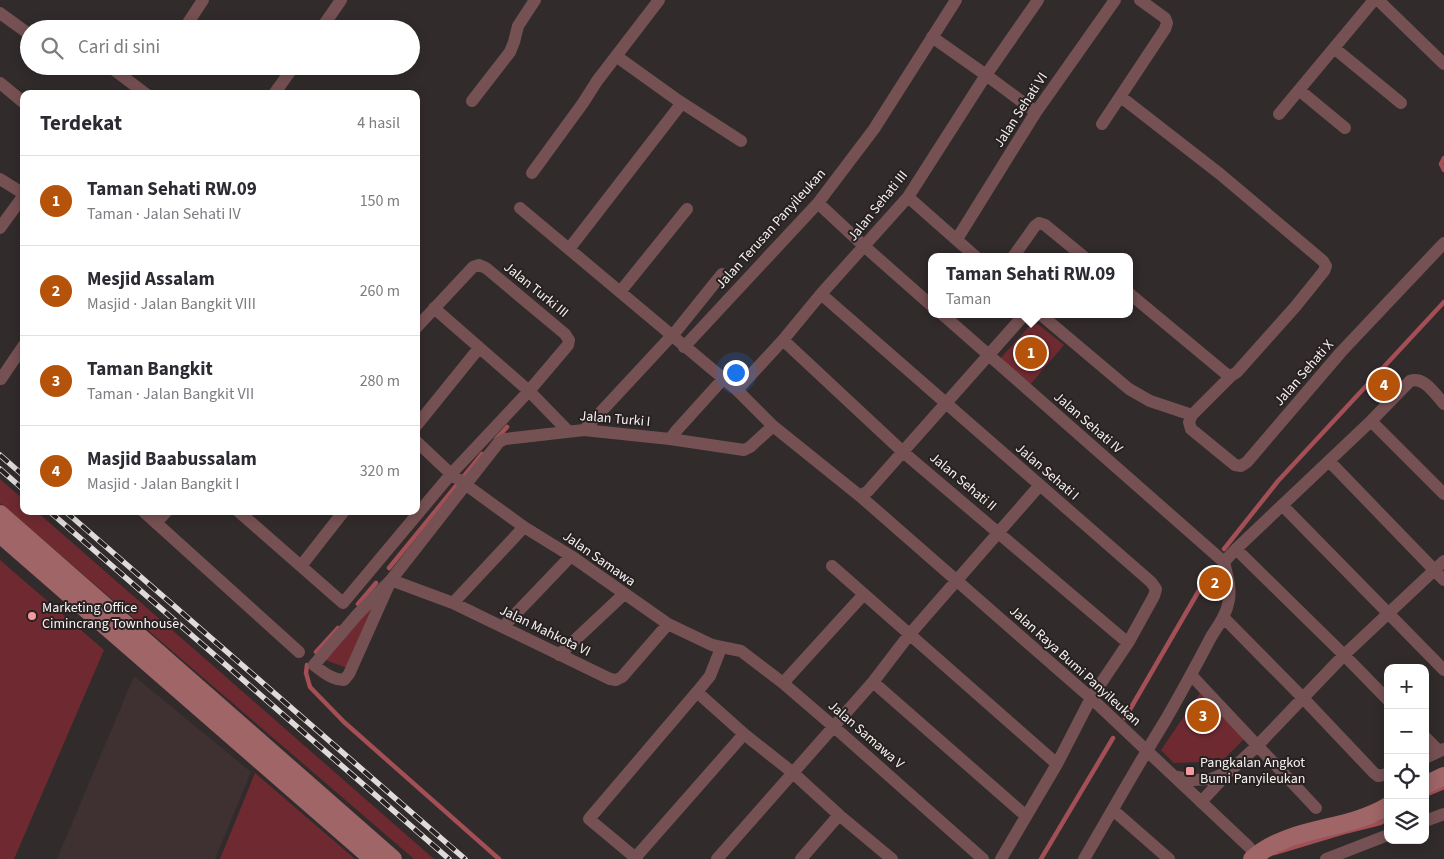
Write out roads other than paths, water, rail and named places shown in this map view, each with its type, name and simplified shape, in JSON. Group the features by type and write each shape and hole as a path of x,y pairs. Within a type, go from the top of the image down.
{"street":[{"path":"190,20 203,0"},
{"path":"327,20 341,0"},
{"path":"472,101 510,52 518,26 535,0"},
{"path":"532,173 597,81 659,0"},
{"name":"Jalan Terusan Panyileukan","path":"684,347 820,205 874,129 956,0"},
{"name":"Jalan Sehati III","path":"737,390 908,196 986,75 1038,0"},
{"name":"Jalan Sehati VI","path":"957,239 1036,112 1115,0"},
{"path":"1102,124 1168,23 1165,18 1140,0"},
{"path":"1279,114 1374,0"},
{"path":"1378,0 1444,64"},
{"path":"0,13 20,27"},
{"path":"932,37 1036,112"},
{"path":"1334,48 1401,103"},
{"path":"616,56 676,99 740,141"},
{"path":"121,75 141,90"},
{"path":"277,90 288,75"},
{"path":"0,83 20,100"},
{"path":"1299,90 1345,128"},
{"path":"1045,318 1129,389 1150,401 1192,415 1237,372 1289,314 1326,266 1323,261 1220,174 1121,96"},
{"path":"569,249 678,108"},
{"path":"0,179 20,192"},
{"path":"908,196 972,253"},
{"path":"0,228 20,200"},
{"path":"820,205 928,302"},
{"name":"Jalan Raya Bumi Panyileukan","path":"520,208 737,390 773,426 860,496 1091,698 1201,802 1250,853"},
{"path":"620,292 687,209"},
{"path":"1015,253 1039,223 1045,225 1079,253"},
{"name":"Jalan Sehati X","path":"1192,415 1189,422 1191,430 1235,465 1241,466 1247,462 1342,352 1444,243"},
{"name":"Jalan Turki III","path":"434,308 473,267 479,265 486,268 565,334 569,340 568,345 529,391"},
{"path":"584,430 672,335 722,274"},
{"name":"Jalan Sehati I","path":"822,294 1151,582 1156,589 1128,643 1091,698 1057,764 1001,859"},
{"path":"1133,296 1231,376"},
{"path":"420,324 434,308 529,391 568,431"},
{"name":"Jalan Sehati IV","path":"946,318 1224,562"},
{"path":"860,496 868,491 1021,318"},
{"name":"Jalan Sehati II","path":"783,340 903,452 1128,643"},
{"path":"420,421 479,348"},
{"path":"1,379 20,351"},
{"path":"1084,859 1224,618 1230,587 1224,562 1236,548 1372,420 1410,381 1416,378 1422,380 1444,404"},
{"path":"670,439 723,379"},
{"path":"390,580 349,674 344,680 338,680 329,676 314,665 390,580 459,479 529,391"},
{"path":"1372,420 1444,494"},
{"name":"Jalan Turki I","path":"459,479 499,442 505,439 584,430 670,439 744,450 750,447 773,426"},
{"name":"Jalan Samawa","path":"420,445 459,479 524,527 571,556 668,624 695,638 722,648"},
{"path":"1329,461 1444,580"},
{"path":"253,516 301,566 343,602 459,479"},
{"path":"717,859 872,682 909,635 1040,485"},
{"path":"1282,504 1444,670"},
{"path":"0,514 293,781 373,859"},
{"path":"147,515 298,652"},
{"path":"156,523 163,515"},
{"path":"301,566 341,515"},
{"path":"453,603 524,527"},
{"path":"0,534 293,781 393,859"},
{"path":"1236,548 1384,696"},
{"path":"503,627 571,556"},
{"path":"1201,802 1344,655 1444,561"},
{"path":"832,566 1057,764"},
{"name":"Jalan Mahkota VI","path":"390,580 453,603 558,655 616,680 622,677 668,624"},
{"path":"783,683 861,591"},
{"path":"558,655 624,594"},
{"path":"1224,618 1374,773 1383,775"},
{"path":"722,648 710,676 589,819 636,858 744,734"},
{"name":"Jalan Samawa V","path":"722,648 742,651 783,683 983,859"},
{"path":"1192,676 1316,808"},
{"path":"872,682 1026,816"},
{"path":"697,692 744,734 792,772 887,857"},
{"path":"1429,740 1442,750 1429,756"},
{"path":"1174,776 1193,780 1211,779 1230,771"},
{"path":"1429,783 1444,776"},
{"path":"1250,853 1260,852 1278,841 1302,833 1364,818 1384,809"},
{"path":"1113,810 1169,859"},
{"path":"1429,820 1444,814"},
{"path":"801,859 839,815"},
{"path":"1326,859 1384,837"}],"waterway":[{"path":"1444,158 1441,164 1444,170"},
{"path":"1224,549 1278,481 1444,302"},
{"path":"496,439 507,427"},
{"path":"389,568 482,454"},
{"path":"358,604 376,583"},
{"path":"1125,718 1201,587"},
{"path":"316,652 338,628"},
{"path":"307,665 306,673 310,687 344,722 499,859"},
{"path":"1041,859 1113,738"},
{"path":"1429,793 1444,787"},
{"path":"1274,853 1384,821"}],"railway":[{"path":"0,455 20,472"},
{"path":"0,469 20,486"},
{"path":"54,515 449,859"},
{"path":"70,515 465,859"}],"place":[{"name":"Taman Sehati RW.09","path":"1031,353"},
{"name":"Masjid Baabussalam","path":"1384,385"},
{"name":"Mesjid Assalam","path":"1215,583"},
{"name":"Marketing Office Cimincrang Townhouse","path":"32,616"},
{"name":"Taman Bangkit","path":"1203,716"},
{"name":"Pangkalan Angkot Bumi Panyileukan","path":"1190,771"}]}
